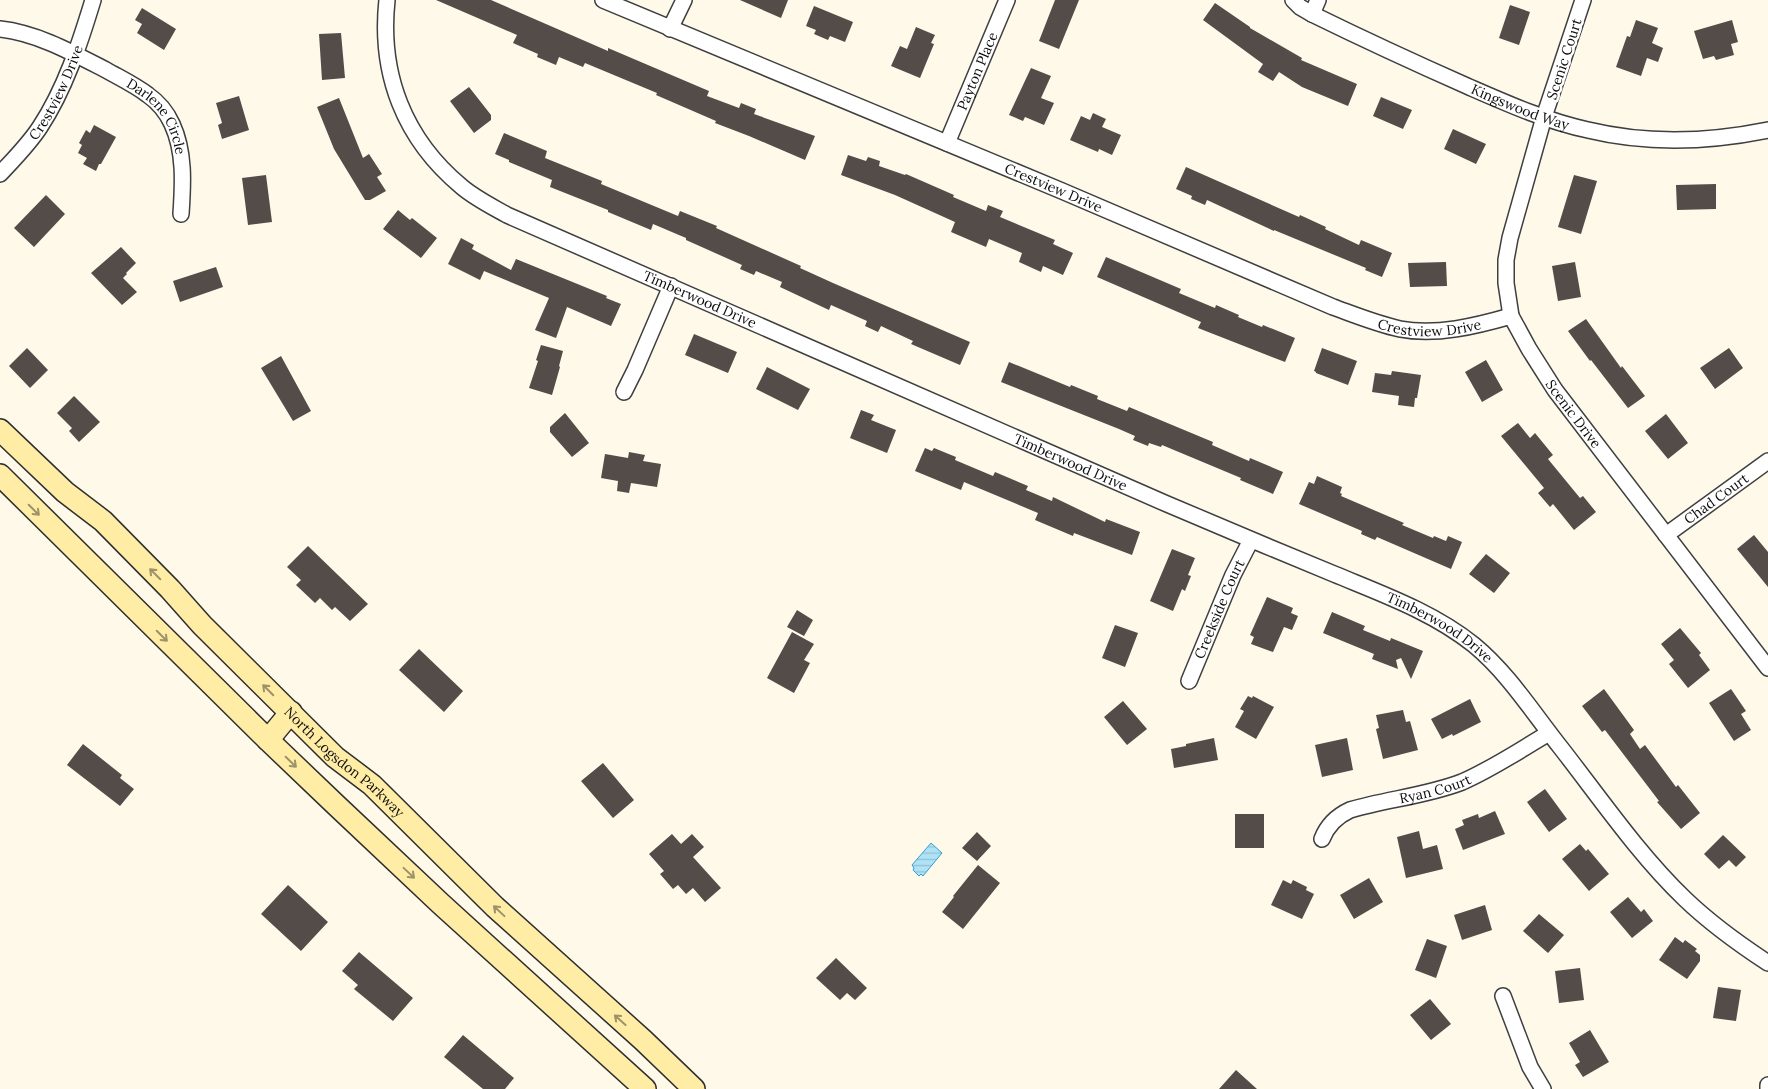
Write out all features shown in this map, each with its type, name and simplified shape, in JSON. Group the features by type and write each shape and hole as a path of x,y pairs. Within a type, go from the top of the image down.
{"main road":[{"name":"North Logsdon Parkway","path":"0,430 65,492 103,522 170,589 202,625 335,757 372,785 495,907 694,1089"},
{"path":"0,475 268,740 441,904 615,1064 645,1089"},
{"path":"268,740 291,712"},
{"path":"615,1064 642,1040"}],"street":[{"name":"Crestview Drive","path":"0,174 40,127 63,84 83,33 93,0"},
{"name":"Timberwood Drive","path":"387,0 385,43 394,88 402,111 413,132 428,152 444,171 463,188 507,215 672,286 950,411 1389,597 1447,627 1474,645 1518,690 1549,733 1664,877 1703,915 1768,963"},
{"name":"Crestview Drive","path":"603,0 1333,307 1379,324 1422,331 1443,330 1478,325 1511,316"},
{"path":"670,28 684,0"},
{"name":"Payton Place","path":"946,143 1007,0"},
{"name":"Kingswood Way","path":"1293,0 1300,7 1315,7 1398,56 1544,118 1587,130 1646,139 1676,140 1732,136 1768,130"},
{"name":"Scenic Court","path":"1544,118 1583,0"},
{"name":"Darlene Circle","path":"0,29 39,39 74,54 136,86 162,108 172,122 178,138 181,155 181,214"},
{"name":"Scenic Drive","path":"1544,118 1507,253 1506,283 1511,316 1528,349 1555,390 1768,668"},
{"path":"624,392 636,370 672,286"},
{"name":"Chad Court","path":"1666,536 1768,461"},
{"name":"Creekside Court","path":"1189,681 1233,575 1251,540"},
{"name":"Ryan Court","path":"1322,839 1324,833 1338,816 1350,810 1428,793 1461,782 1493,766 1549,733"},
{"path":"1503,996 1530,1067 1543,1089"}],"water":[{"path":"931,843 942,853 923,876 921,874 919,876 913,870 912,865"}],"building":[{"path":"436,0 491,0 608,51 608,48 709,91 707,96 739,108 741,103 756,109 754,114 815,136 805,160 715,123 716,121 656,95 657,93 585,63 583,67 559,57 556,65 537,57 538,54 513,43 517,35"},
{"path":"740,0 788,0 781,18"},
{"path":"1055,0 1079,0 1059,49 1039,41"},
{"path":"1215,3 1250,28 1302,58 1301,60 1357,84 1348,106 1302,87 1279,72 1273,81 1258,72 1263,64 1203,20"},
{"path":"1510,5 1530,12 1519,45 1499,38"},
{"path":"814,6 853,22 845,42 830,36 828,40 814,34 816,30 806,26"},
{"path":"142,8 176,29 164,50 137,33 142,24 135,20"},
{"path":"1636,20 1658,28 1652,43 1663,48 1658,62 1647,58 1641,76 1616,67 1627,36 1630,37"},
{"path":"1732,20 1738,42 1731,44 1734,55 1716,60 1714,56 1703,59 1694,31"},
{"path":"916,27 935,35 931,43 934,44 920,78 891,66 900,46 907,49"},
{"path":"341,33 345,78 322,80 319,34"},
{"path":"1031,68 1051,76 1041,98 1054,103 1044,125 1025,117 1023,121 1009,115"},
{"path":"469,87 491,115 491,120 474,133 450,101"},
{"path":"239,96 249,130 222,139 218,125 222,123 216,103"},
{"path":"1381,97 1412,110 1403,129 1373,116"},
{"path":"339,98 363,158 369,154 382,174 377,177 386,191 370,200 365,200 334,149 317,107"},
{"path":"1093,113 1106,119 1102,127 1121,135 1112,155 1099,149 1098,152 1070,140 1081,116 1090,120"},
{"path":"94,125 116,137 96,171 83,164 87,158 78,153 82,145 79,143 86,130 90,133"},
{"path":"1453,129 1486,144 1476,164 1444,149"},
{"path":"504,133 547,151 545,158 602,181 601,184 678,216 680,211 717,226 716,228 801,266 800,268 970,342 960,365 911,344 913,341 881,326 878,332 865,326 867,321 831,305 829,310 780,287 782,282 756,271 754,275 740,269 742,265 686,240 686,238 653,224 651,230 608,212 608,210 550,187 552,180 495,154"},
{"path":"848,155 866,161 868,157 880,161 879,166 906,174 986,211 988,205 1003,211 1000,217 1055,240 1053,244 1073,253 1063,275 1043,266 1041,272 1019,262 1022,253 989,239 986,247 951,232 955,222 895,195 841,175"},
{"path":"1186,167 1299,217 1300,215 1359,245 1361,240 1392,253 1382,277 1365,270 1366,268 1274,231 1207,200 1205,205 1191,199 1192,196 1176,189"},
{"path":"266,175 272,222 248,225 242,178"},
{"path":"1574,175 1597,181 1581,234 1558,227"},
{"path":"1716,184 1716,209 1677,210 1676,185"},
{"path":"46,195 65,214 34,247 14,228"},
{"path":"398,210 410,220 412,218 437,238 421,258 383,229"},
{"path":"461,238 474,245 472,249 511,270 516,259 607,296 606,298 621,304 611,326 567,307 556,338 535,330 549,298 484,271 480,280 448,264"},
{"path":"121,247 136,263 123,278 137,292 122,305 91,273"},
{"path":"1106,257 1181,289 1179,293 1215,308 1216,305 1239,315 1238,317 1295,338 1285,362 1198,328 1201,322 1097,277"},
{"path":"1446,262 1447,286 1410,287 1408,263"},
{"path":"1575,262 1581,297 1558,301 1552,266"},
{"path":"216,267 223,287 180,302 173,281"},
{"path":"1586,319 1621,368 1622,366 1645,396 1628,408 1568,331"},
{"path":"694,334 737,352 728,373 685,355"},
{"path":"541,345 563,351 552,395 529,388"},
{"path":"27,348 48,370 30,388 9,366"},
{"path":"1322,348 1357,361 1348,385 1314,371"},
{"path":"1729,348 1743,368 1715,389 1700,368"},
{"path":"281,356 311,411 293,421 261,368"},
{"path":"1486,360 1503,390 1482,402 1465,372"},
{"path":"1009,362 1070,387 1071,385 1098,396 1097,399 1127,411 1129,407 1213,442 1212,445 1249,461 1250,458 1283,472 1273,494 1240,480 1241,478 1162,445 1161,447 1149,443 1148,446 1133,440 1135,436 1001,382"},
{"path":"767,367 810,389 798,410 756,389"},
{"path":"1392,371 1421,375 1414,407 1398,405 1399,396 1372,392 1375,373 1391,375"},
{"path":"74,396 100,422 79,442 69,431 72,428 57,413"},
{"path":"861,410 874,415 871,420 896,430 887,453 850,438"},
{"path":"565,413 589,443 572,457 550,432 550,427"},
{"path":"1666,414 1688,443 1668,459 1645,431"},
{"path":"1518,423 1530,438 1535,433 1553,455 1548,459 1580,498 1583,496 1596,512 1574,530 1553,504 1550,507 1538,493 1544,488 1501,436"},
{"path":"925,448 932,451 934,448 956,457 955,460 993,476 995,472 1028,486 1026,490 1052,501 1053,497 1105,522 1106,519 1140,532 1132,555 1074,533 1073,536 1035,520 1038,513 964,482 961,490 915,471"},
{"path":"629,452 645,455 643,461 661,464 657,487 631,483 629,493 617,491 618,481 601,478 605,454 628,458"},
{"path":"1317,476 1342,487 1341,496 1404,523 1402,525 1433,538 1434,536 1446,541 1448,536 1462,542 1451,569 1377,537 1375,540 1361,534 1362,531 1299,504 1309,482 1314,484"},
{"path":"1754,535 1768,552 1768,587 1737,549"},
{"path":"308,546 368,604 350,621 335,607 332,610 320,598 315,603 296,585 301,580 287,567"},
{"path":"1172,549 1195,558 1188,575 1191,576 1185,591 1182,589 1173,611 1150,601"},
{"path":"1486,554 1510,573 1494,593 1469,574"},
{"path":"1267,597 1293,608 1291,613 1298,616 1292,630 1284,627 1273,652 1251,644 1254,637 1250,635"},
{"path":"797,610 813,620 804,636 787,627"},
{"path":"1332,612 1365,626 1363,630 1390,641 1391,638 1423,651 1411,679 1401,658 1396,660 1398,669 1372,659 1374,654 1323,633"},
{"path":"1115,625 1138,633 1125,667 1102,658"},
{"path":"1680,628 1701,653 1699,655 1710,670 1688,688 1669,664 1674,660 1661,644"},
{"path":"792,632 814,644 804,660 810,663 794,693 767,678"},
{"path":"419,649 463,691 444,712 399,670"},
{"path":"1604,689 1634,730 1630,734 1640,749 1645,745 1676,787 1678,785 1700,813 1681,829 1657,802 1659,801 1605,730 1602,732 1582,706"},
{"path":"1731,689 1746,711 1741,714 1751,730 1734,741 1709,703"},
{"path":"1248,696 1252,698 1253,696 1274,707 1256,739 1235,727 1244,711 1240,709"},
{"path":"1470,699 1481,722 1453,736 1452,734 1442,739 1431,719"},
{"path":"1123,701 1147,729 1127,745 1104,717"},
{"path":"1403,710 1406,722 1410,721 1418,750 1383,759 1376,729 1379,728 1376,715"},
{"path":"1214,738 1218,760 1174,768 1171,749"},
{"path":"1347,738 1353,770 1322,777 1315,745"},
{"path":"83,744 122,775 120,778 134,789 120,806 67,765"},
{"path":"603,763 634,800 613,818 581,781"},
{"path":"1545,789 1567,819 1549,832 1527,802"},
{"path":"1495,811 1505,834 1463,850 1455,829 1464,825 1462,820 1478,814 1479,818"},
{"path":"1235,814 1264,814 1264,848 1235,848"},
{"path":"1419,831 1423,849 1437,845 1443,869 1406,878 1397,837"},
{"path":"977,832 991,846 977,861 962,848"},
{"path":"672,834 681,844 692,834 704,847 693,857 721,888 705,902 693,888 686,894 678,885 673,889 660,874 664,871 649,854"},
{"path":"1723,835 1746,857 1736,867 1729,860 1719,869 1704,854"},
{"path":"1580,844 1586,851 1588,849 1609,874 1589,891 1562,859"},
{"path":"978,865 1000,883 963,929 942,912"},
{"path":"1369,878 1383,902 1354,919 1340,895"},
{"path":"1283,880 1291,884 1293,880 1307,887 1306,890 1314,894 1302,919 1271,905"},
{"path":"288,885 328,922 301,951 261,914"},
{"path":"1628,897 1641,912 1644,909 1653,921 1632,938 1610,912"},
{"path":"1485,905 1492,930 1462,940 1454,915"},
{"path":"1539,914 1564,935 1548,953 1523,931"},
{"path":"1675,937 1683,943 1685,940 1697,949 1695,951 1700,955 1700,961 1687,979 1659,960"},
{"path":"1427,939 1447,946 1436,978 1415,970"},
{"path":"359,952 413,998 393,1021 354,989 358,985 342,971"},
{"path":"836,958 867,988 855,1000 847,993 840,1000 816,978"},
{"path":"1580,968 1584,1000 1559,1003 1555,971"},
{"path":"1718,987 1741,990 1736,1021 1713,1018"},
{"path":"1430,999 1451,1024 1431,1040 1410,1015"},
{"path":"1590,1030 1609,1062 1583,1077 1575,1065 1580,1062 1569,1043"},
{"path":"463,1035 514,1078 505,1089 483,1089 444,1057"},
{"path":"1236,1070 1257,1089 1219,1089"}]}
